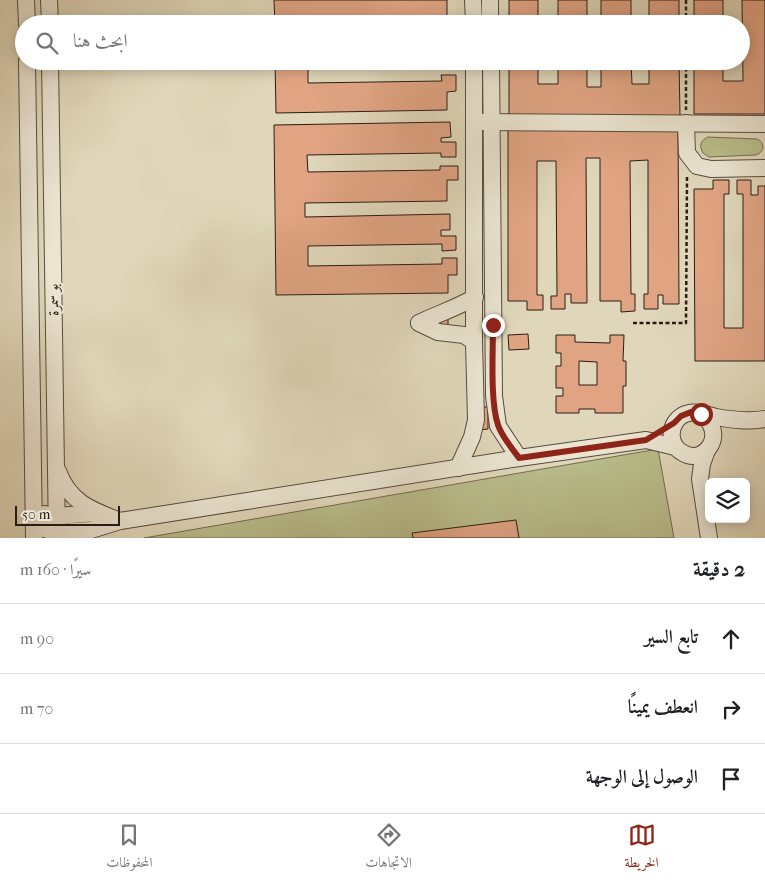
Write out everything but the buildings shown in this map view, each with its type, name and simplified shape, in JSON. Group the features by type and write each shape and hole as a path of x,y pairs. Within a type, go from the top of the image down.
{"street":[{"path":"26,0 27,15"},
{"path":"49,0 50,15"},
{"path":"473,0 474,15"},
{"path":"490,0 490,15"},
{"name":"بو سمرة","path":"27,70 34,526"},
{"name":"بو سمرة","path":"50,70 57,528"},
{"path":"458,468 472,437 476,420 474,342 474,70"},
{"path":"491,70 494,396 498,426 519,458"},
{"path":"474,122 765,124"},
{"path":"686,123 687,153 697,166 711,169 765,168"},
{"path":"474,342 464,335 438,332 419,323 462,305 475,297"},
{"path":"34,526 57,528 85,534 120,521 519,458 646,440 674,423 681,416 691,412 757,420"},
{"path":"701,414 713,426 714,435 702,464 700,479 709,538"},
{"path":"646,440 691,455 699,454 726,433 757,420"},
{"path":"674,423 671,431 672,440 692,465 700,479"},
{"path":"55,464 62,482 72,496 81,504 120,521"},
{"path":"57,528 100,513"}],"path":[{"path":"686,0 686,15"},
{"path":"686,70 686,123"},
{"path":"633,322 686,323 687,177"}],"green space":[{"path":"708,137 757,139 760,140 763,147 761,152 756,155 709,157 703,153 701,148 703,140"},
{"path":"658,449 674,538 144,538"}],"route":[{"path":"493,325 493,381 498,426 519,458 646,440 674,423 681,416 691,412 701,414"}]}
